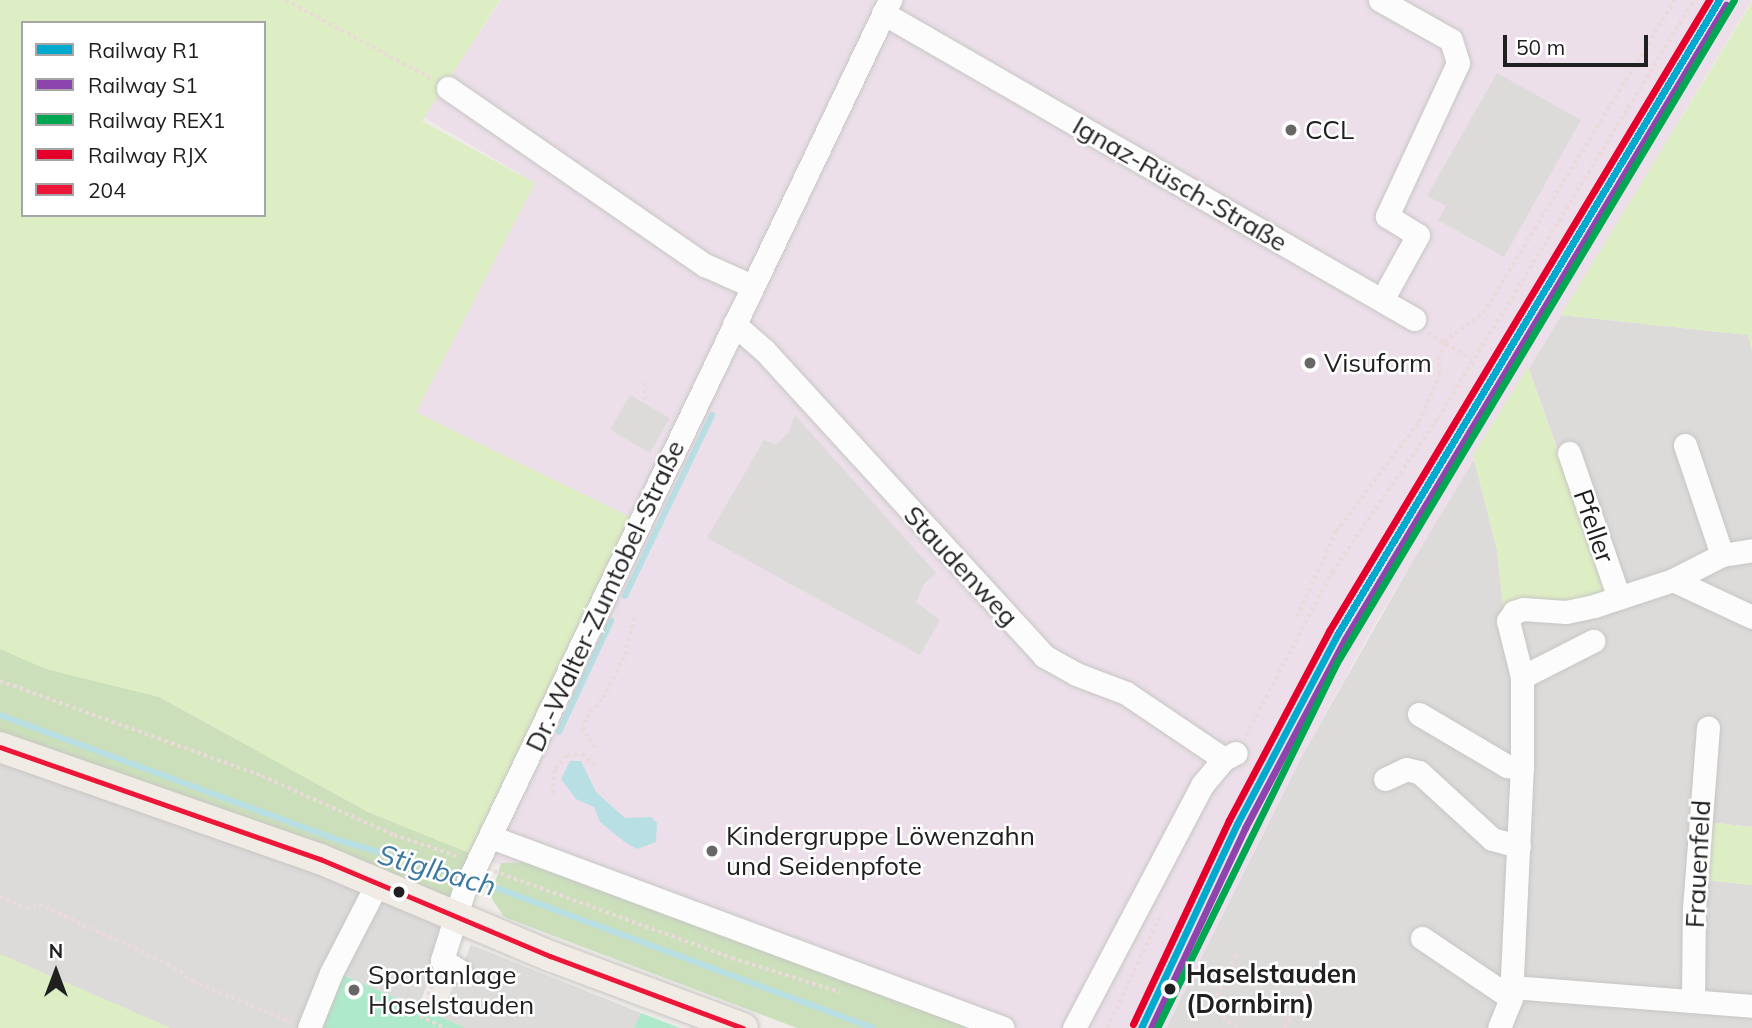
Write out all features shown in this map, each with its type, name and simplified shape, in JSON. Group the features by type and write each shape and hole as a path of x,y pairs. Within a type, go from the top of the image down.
{"main road":[{"path":"0,747 217,821 377,884 460,904 743,1028"}],"street":[{"path":"1380,0 1451,40 1458,63 1387,216 1418,235 1382,300"},
{"name":"Ignaz-Rüsch-Straße","path":"886,7 1415,319"},
{"name":"Dr.-Walter-Zumtobel-Straße","path":"451,965 460,904 475,868 734,324 750,285 886,7"},
{"path":"448,88 705,265 750,285"},
{"name":"Staudenweg","path":"734,324 764,350 1044,656 1126,693 1231,756"},
{"path":"1685,445 1722,555"},
{"name":"Pfeller","path":"1569,453 1619,598"},
{"name":"Pfeller","path":"1522,677 1508,621 1514,612 1566,611 1619,598 1673,580 1722,555 1752,550"},
{"path":"1673,580 1752,617"},
{"path":"1499,1028 1512,993 1522,768 1522,677 1593,641"},
{"path":"1419,713 1507,766 1522,768"},
{"name":"Frauenfeld","path":"1693,999 1694,909 1708,728"},
{"path":"1074,1028 1202,785 1231,756"},
{"path":"1385,779 1406,769 1419,772 1492,839 1519,846"},
{"path":"491,836 1003,1028"},
{"path":"301,1025 377,884"},
{"path":"1422,938 1512,993 1693,999 1752,1006"}],"path":[{"path":"286,0 448,88"},
{"path":"1297,617 1336,532 1419,422 1440,374 1438,359 1444,342 1483,313 1675,0"},
{"path":"1231,756 1332,572 1442,410 1694,0"},
{"path":"1415,319 1417,327 1472,359"},
{"path":"645,383 645,404"},
{"path":"595,748 583,730 586,718 603,698 625,655 634,615"},
{"path":"552,794 555,769 567,755 582,754 598,768"},
{"path":"0,897 26,908 39,904 168,964 193,981 301,1025"},
{"path":"1236,955 1216,998 1222,1018 1240,1028"},
{"path":"446,1028 420,1016 451,965"},
{"path":"1284,1028 1312,981"}],"shaded area":[{"path":"501,0 1752,0 1376,622 1303,754 1166,1028 947,1028 479,857 416,412 535,183 424,117"},
{"path":"1497,73 1581,120 1504,257 1438,220 1446,206 1427,196"},
{"path":"1561,315 1748,335 1752,351 1752,827 1707,822 1705,880 1752,885 1752,1028 1166,1028 1303,754 1473,455 1497,550 1503,606 1568,478 1528,367"},
{"path":"630,395 670,418 650,453 610,430"},
{"path":"795,415 936,573 924,584 916,602 940,620 920,655 707,538 764,440 776,445 789,432"},
{"path":"1738,617 1752,623 1752,673 1720,658"},
{"path":"0,741 454,913 418,1008 337,972 316,1028 0,1028"},
{"path":"471,945 641,1013 634,1028 466,1028 440,1017"}],"green space":[{"path":"0,0 500,0 422,121 535,183 416,412 638,521 479,857 368,812 159,697 46,669 0,649"},
{"path":"1752,2 1752,351 1748,335 1561,315"},
{"path":"1528,367 1608,592 1576,603 1517,600 1503,606 1497,550 1473,455"},
{"path":"0,649 46,669 159,697 368,812 479,857 454,913 0,741"},
{"path":"1707,822 1752,827 1752,885 1704,880"},
{"path":"526,862 971,1028 797,1028 504,917 491,897 501,863"},
{"path":"0,954 171,1028 0,1028"},
{"name":"Sportanlage Haselstauden","path":"336,972 466,1028 316,1028"},
{"path":"641,1013 680,1028 634,1028"}],"water":[{"path":"570,761 581,761 596,792 625,818 651,817 657,823 656,842 637,849 600,822 594,807 576,799 561,779"}],"waterway":[{"path":"625,596 712,415"},
{"path":"559,732 611,621"},
{"name":"Stiglbach","path":"0,715 338,840 464,877"},
{"name":"Stiglbach","path":"475,880 873,1028"}],"rail line":[{"name":"RJX","path":"1133,1024 1229,820 1329,631 1709,0"},
{"name":"R1","path":"1141,1028 1237,824 1337,635 1719,0"},
{"name":"REX1","path":"1157,1028 1336,664 1734,0"},
{"name":"S1","path":"1151,1028 1245,828 1345,639 1726,5"}],"transit line":[{"name":"204","path":"0,747 320,859 550,956 743,1028"}],"place":[{"name":"CCL","path":"1291,130"},
{"name":"Visuform","path":"1310,363"},
{"name":"Kindergruppe Löwenzahn und Seidenpfote","path":"712,851"},
{"name":"Haselstauden (Dornbirn)","path":"1170,989"},
{"name":"Sportanlage Haselstauden","path":"354,990"}]}
